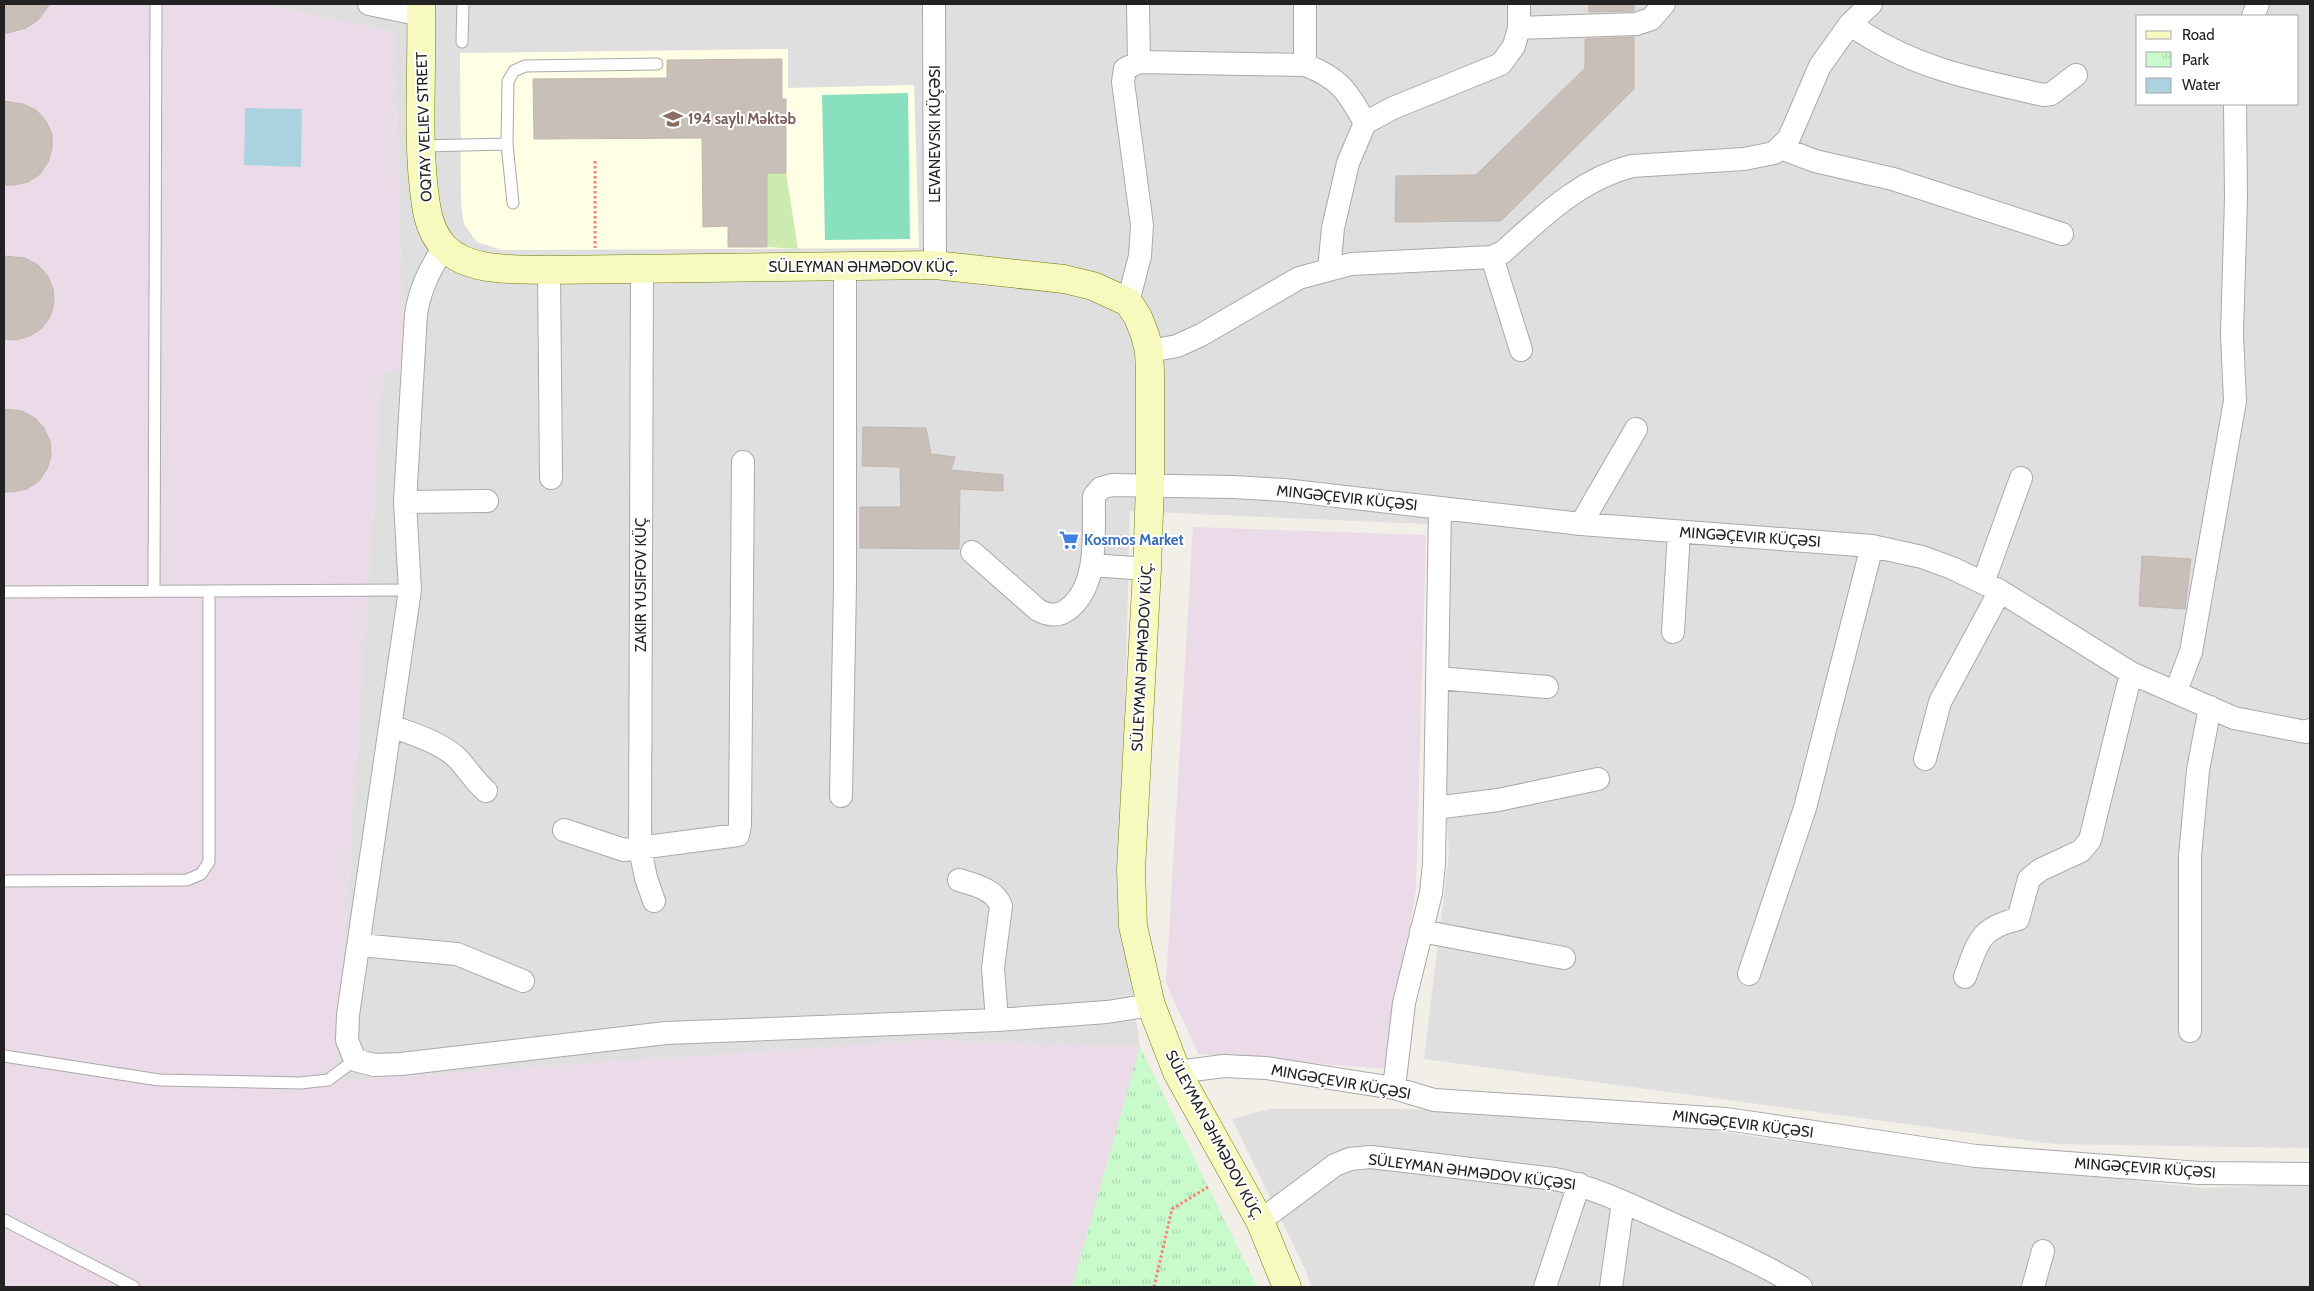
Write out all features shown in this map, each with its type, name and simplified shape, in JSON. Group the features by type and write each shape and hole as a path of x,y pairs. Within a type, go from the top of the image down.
{"street":[{"path":"369,4 421,10"},
{"name":"LEVANEVSKI KÜÇƏSI","path":"934,4 936,265"},
{"path":"1138,4 1139,62"},
{"path":"1305,4 1305,65"},
{"path":"1329,269 1333,228 1348,162 1365,124 1393,108 1501,64 1514,46 1519,28 1519,4"},
{"path":"1519,28 1636,24 1651,19 1664,4"},
{"path":"1149,351 1177,346 1201,335 1298,278 1329,269 1350,264 1492,257 1503,252 1556,204 1589,182 1615,170 1632,166 1766,156 1781,148 1793,130 1820,66 1850,24 1871,4"},
{"name":"OQTAY VELIEV STREET","path":"421,10 422,146 426,206 431,226 444,247"},
{"path":"1850,24 1869,38 1892,50 1960,76 2044,95 2051,94 2076,75"},
{"path":"1128,302 1138,264 1142,225 1123,82 1125,69 1139,62 1305,65 1326,73 1341,84 1365,124"},
{"path":"2176,691 2191,652 2235,401 2232,334 2236,199 2235,105"},
{"path":"1781,148 1806,159 1893,179 2062,234"},
{"path":"444,247 428,272 419,295 405,502 410,590 348,1015 347,1040 355,1060 374,1065 401,1064 666,1033 998,1020 1107,1012 1150,1005"},
{"name":"SÜLEYMAN ƏHMƏDOV KÜÇ.","path":"444,247 458,257 501,269 936,265 1064,279 1093,286 1128,302 1138,317 1149,351 1150,485 1131,870 1133,926 1150,1005 1177,1072 1260,1221 1287,1287"},
{"path":"1492,257 1521,350"},
{"path":"840,796 845,585 845,265"},
{"name":"ZAKIR YUSIFOV KÜÇ","path":"642,268 640,849 646,878 654,901"},
{"path":"550,270 551,478"},
{"path":"1580,524 1636,430"},
{"path":"564,830 610,847 624,850 738,835 740,825 743,462"},
{"path":"1925,759 1940,702 1991,587 2021,478"},
{"name":"MINGƏÇEVIR KÜÇƏSI","path":"1092,565 1094,496 1101,488 1112,485 1284,490 1580,524 1872,546 1922,558 1952,568 1991,587 2131,673 2176,691 2234,718 2309,735"},
{"path":"405,502 487,500"},
{"path":"1394,1088 1404,1003 1431,893 1435,808 1440,508"},
{"path":"1672,632 1679,532"},
{"path":"1749,974 1805,808 1872,546"},
{"path":"972,552 1038,610 1048,615 1064,613 1078,602 1092,565 1147,569"},
{"path":"1965,977 1977,945 1987,931 2002,922 2018,919 2029,879 2040,870 2081,851 2090,840 2131,673"},
{"path":"1437,678 1547,687"},
{"path":"2190,1031 2190,856 2198,770 2210,707"},
{"path":"391,726 435,743 456,756 473,780 486,791"},
{"path":"1435,808 1498,800 1598,779"},
{"path":"960,880 989,891 999,899 1001,906 993,968 998,1020"},
{"path":"1421,931 1564,958"},
{"path":"359,945 456,954 495,968 523,981"},
{"name":"MINGƏÇEVIR KÜÇƏSI","path":"1177,1072 1224,1066 1266,1068 1394,1088 1434,1100 1726,1119 1976,1156 2199,1173 2310,1174"},
{"name":"SÜLEYMAN ƏHMƏDOV KÜÇƏSI","path":"1260,1221 1335,1165 1350,1159 1371,1157 1555,1179 1579,1184 1623,1202 1764,1265 1801,1287"},
{"path":"1545,1287 1579,1184"},
{"path":"1611,1287 1623,1202"},
{"path":"2033,1287 2043,1251"}],"lane":[{"path":"154,591 156,4"},
{"path":"462,42 463,4"},
{"path":"513,203 507,144 508,81 514,71 525,66 657,64"},
{"path":"422,146 507,144"},
{"path":"4,592 410,590"},
{"path":"4,881 187,880 201,874 209,862 209,591"},
{"path":"4,1056 159,1080 300,1083 328,1080 355,1060"},
{"path":"4,1220 134,1287"}],"path":[{"path":"595,161 596,268"},
{"path":"1154,1287 1172,1209 1208,1187"}],"shaded area":[{"path":"4,4 264,4 394,32 404,371 382,372 335,1081 928,1040 1140,1047 1257,1287 4,1287"},
{"path":"264,4 2310,4 2310,1148 2055,1144 1424,1059 1449,853 1437,678 1450,525 1130,511 1120,901 1140,1047 928,1040 335,1081 382,372 404,371 394,32"},
{"path":"788,49 788,88 914,85 919,248 502,250 477,242 464,224 461,203 460,53"},
{"path":"1193,527 1426,535 1416,889 1386,1069 1198,1054 1166,983"},
{"path":"1270,1109 1413,1109 1683,1127 1893,1155 2203,1188 2310,1184 2310,1287 1311,1287 1306,1271 1232,1119"}],"green space":[{"path":"908,93 910,239 825,240 822,95"},
{"path":"767,173 786,173 798,249 767,247"},
{"path":"1140,1047 1257,1287 1072,1287"}],"water":[{"path":"245,108 302,109 301,167 244,165"}],"building":[{"path":"4,4 50,4 38,20 26,28 4,34"},
{"path":"1589,4 1634,4 1634,11 1589,12"},
{"path":"1634,37 1634,89 1501,221 1395,222 1396,176 1476,175 1585,68 1585,39"},
{"path":"782,59 782,99 786,99 786,173 767,173 767,247 728,247 728,226 703,227 702,138 534,139 533,79 667,78 667,60"},
{"path":"4,101 23,104 36,110 46,121 52,134 52,148 48,162 40,174 28,182 14,185 4,185"},
{"path":"4,256 25,258 38,265 48,276 53,289 54,303 50,317 42,328 30,336 16,340 4,339"},
{"path":"4,409 22,411 35,418 44,428 50,441 51,456 47,469 39,481 27,489 13,492 4,492"},
{"path":"863,427 926,428 931,454 955,457 951,470 1003,475 1003,491 960,489 959,549 860,548 860,507 901,507 900,467 862,466"},
{"path":"2142,556 2191,559 2185,609 2139,606"}],"place":[{"name":"194 saylı Məktəb","path":"673,119"},
{"name":"Kosmos Market","path":"1069,540"}]}
